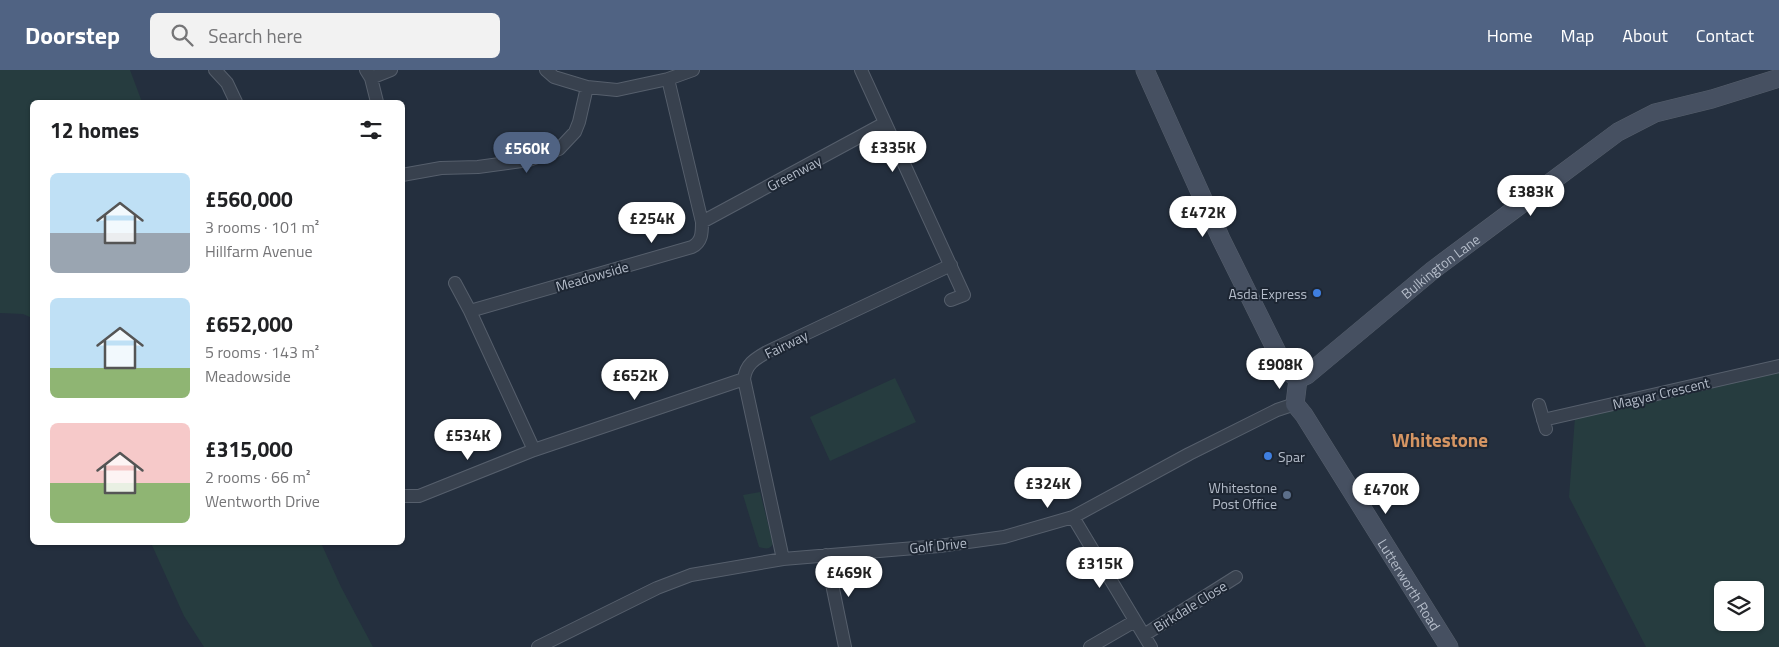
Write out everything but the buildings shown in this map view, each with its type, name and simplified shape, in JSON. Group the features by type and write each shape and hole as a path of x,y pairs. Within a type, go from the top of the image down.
{"main road":[{"path":"1145,70 1222,239 1286,370 1298,379 1295,404"},
{"name":"Bulkington Lane","path":"1298,379 1308,375 1433,270 1618,132 1655,114 1779,78"},
{"name":"Lutterworth Road","path":"1295,404 1304,415 1449,647"}],"street":[{"path":"215,70 227,84 235,100"},
{"path":"376,100 368,74 391,70"},
{"path":"546,70 554,77 587,87 617,90 668,80 694,70"},
{"path":"861,70 964,295 951,300"},
{"path":"668,80 702,222"},
{"path":"405,175 441,168 478,167 529,160 559,149 575,132 587,87"},
{"name":"Greenway","path":"702,222 885,123"},
{"name":"Meadowside","path":"470,311 692,247 698,243 701,236 702,222"},
{"name":"Fairway","path":"744,379 745,372 754,359 950,265"},
{"path":"455,282 534,450"},
{"name":"Magyar Crescent","path":"1539,405 1545,425 1779,366"},
{"path":"405,496 419,496 534,450 744,379 782,559"},
{"name":"Golf Drive","path":"538,647 657,588 691,575 782,559 940,546 1004,536 1073,517 1189,454 1278,410 1295,404"},
{"path":"1073,517 1151,647"},
{"path":"826,555 845,647"},
{"name":"Birkdale Close","path":"1144,635 1236,577"},
{"path":"1090,647 1135,621"}],"green space":[{"path":"0,70 130,70 141,100 30,100 30,317 23,314 0,313"},
{"path":"1779,371 1779,647 1646,647 1569,497 1575,417"},
{"path":"895,378 916,422 830,461 810,417"},
{"path":"760,492 773,544 767,548 759,547 743,495"},
{"path":"152,545 322,545 341,587 373,647 204,647 184,616"}],"place":[{"name":"Asda Express","path":"1317,293"},
{"name":"Spar","path":"1268,456"},
{"name":"Whitestone Post Office","path":"1287,495"}],"district":[{"name":"Whitestone","path":"1440,439"}]}
